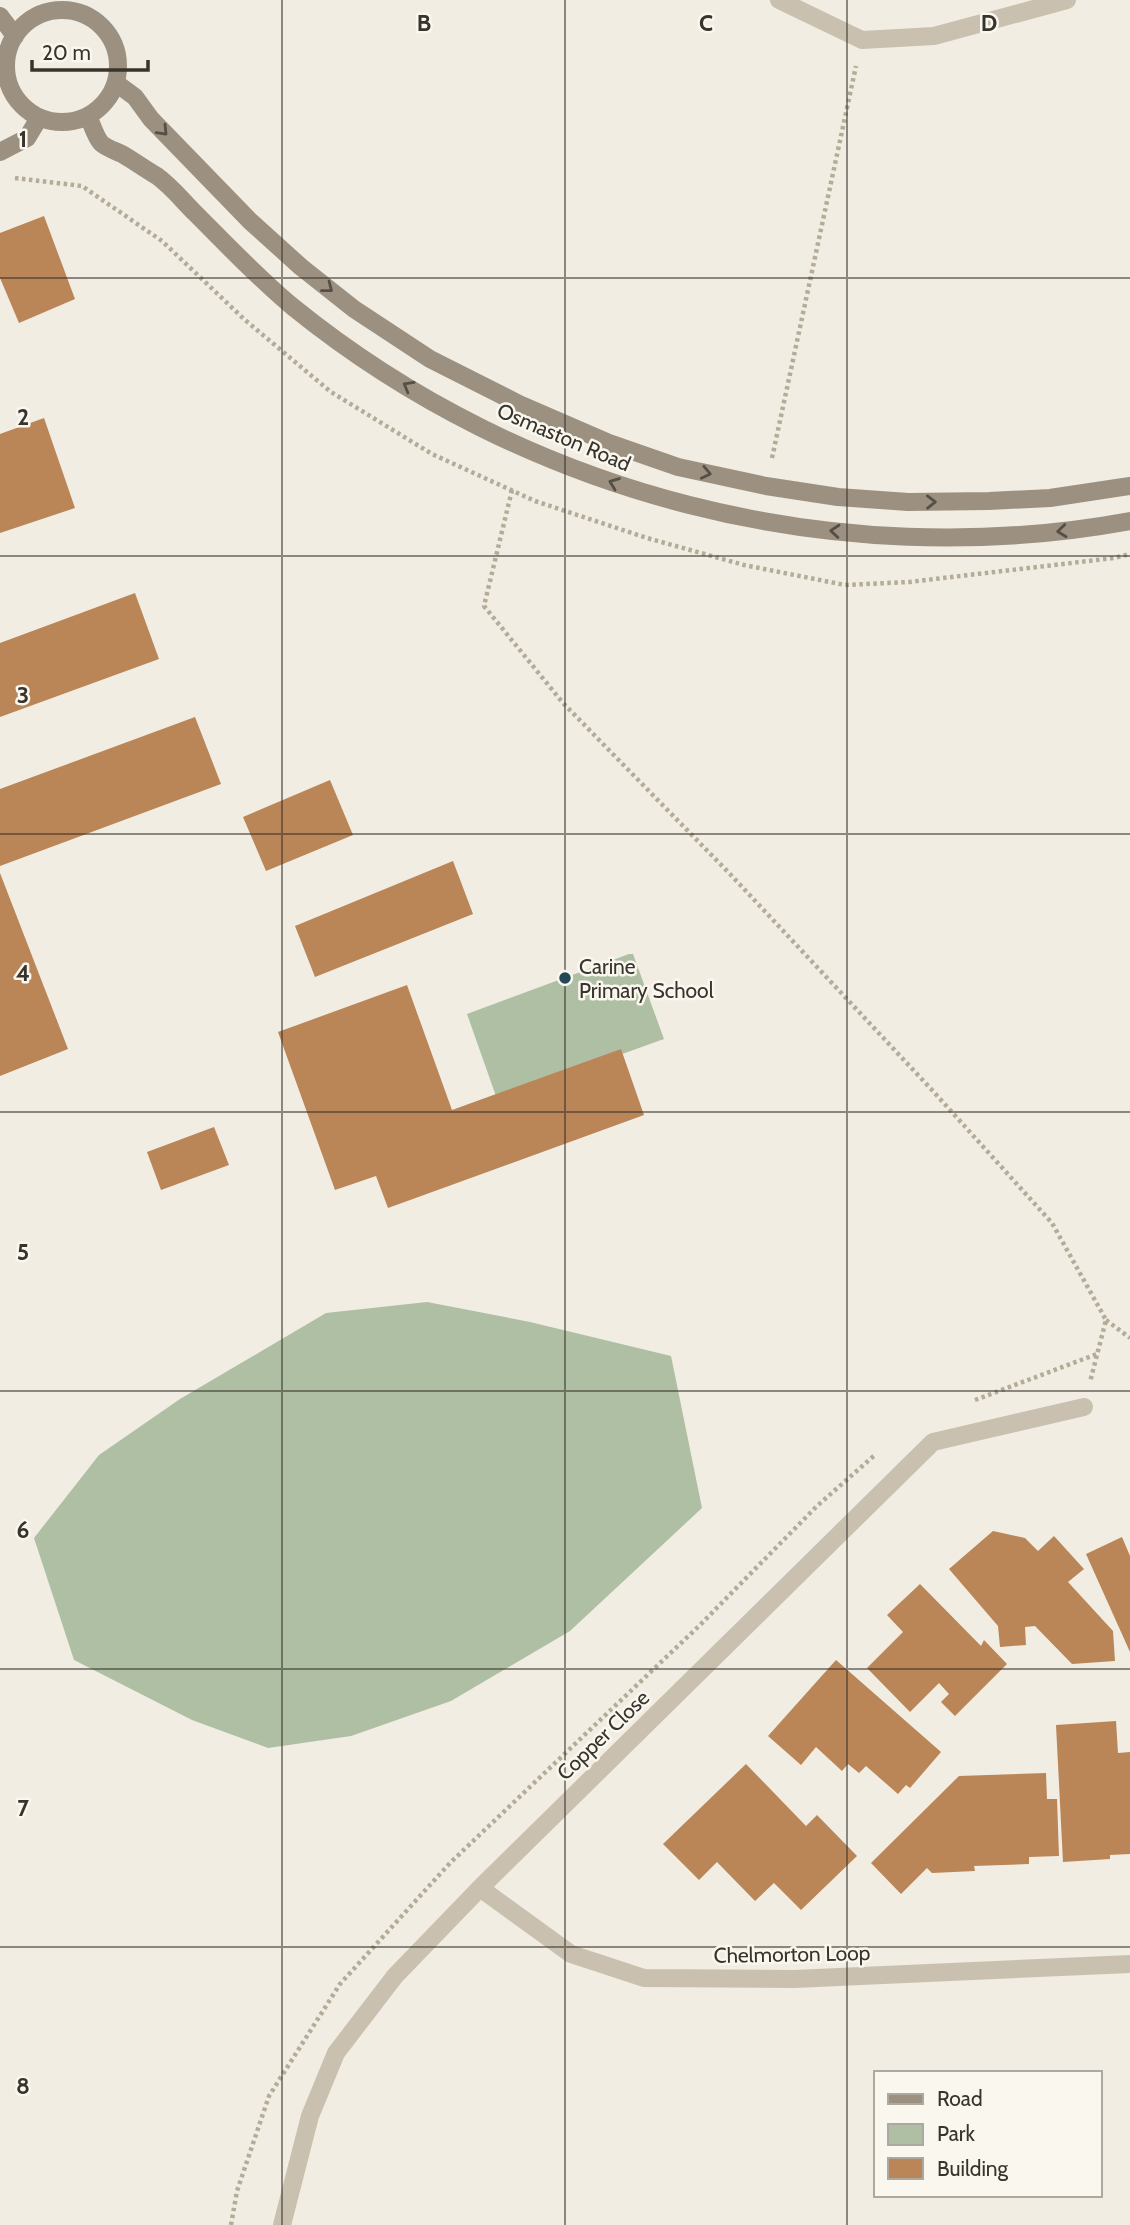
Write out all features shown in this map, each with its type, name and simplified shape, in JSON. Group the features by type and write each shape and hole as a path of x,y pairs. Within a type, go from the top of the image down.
{"street":[{"path":"779,0 862,40 934,36 1067,0"},
{"path":"49,6 86,16 104,29 116,49 119,71 117,83 105,103 88,116 63,122 39,118 19,103 4,84 7,58 15,36 49,6"},
{"path":"0,16 15,36"},
{"name":"Osmaston Road","path":"117,83 135,97 151,119 250,221 301,267 354,309 430,359 519,404 609,443 678,467 766,486 838,497 908,502 1050,498 1130,486"},
{"name":"Osmaston Road","path":"88,116 101,143 160,179 261,279 331,336 391,377 478,426 606,480 718,513 794,528 898,536 1003,537 1130,522"},
{"path":"0,152 27,138 39,118"},
{"name":"Copper Close","path":"282,2225 310,2116 336,2053 395,1976 480,1888 933,1442 1084,1407"},
{"name":"Chelmorton Loop","path":"480,1888 571,1954 644,1978 794,1979 1130,1964"}],"path":[{"path":"766,486 862,40"},
{"path":"512,490 484,606 563,703 730,874 923,1080 1052,1223 1106,1320 1130,1338"},
{"path":"1084,1407 1106,1320"}],"green space":[{"path":"633,954 664,1039 497,1099 467,1014"},
{"path":"427,1302 530,1322 671,1356 702,1508 570,1631 451,1701 351,1736 268,1748 192,1720 74,1660 34,1538 99,1455 180,1399 326,1313"}],"building":[{"path":"44,216 75,299 19,323 0,278 0,233"},
{"path":"44,418 75,508 0,533 0,434"},
{"path":"135,593 159,659 0,717 0,643"},
{"path":"195,717 221,784 0,866 0,789"},
{"path":"330,780 353,835 266,871 243,817"},
{"path":"453,861 473,914 315,977 295,926"},
{"path":"0,873 68,1049 0,1076"},
{"path":"407,985 452,1110 621,1049 644,1115 388,1208 376,1176 335,1190 278,1032"},
{"path":"214,1127 229,1165 161,1190 147,1152"},
{"path":"993,1531 1025,1538 1038,1551 1054,1536 1084,1569 1068,1582 1113,1631 1115,1661 1072,1664 1035,1626 1025,1627 1026,1645 1000,1647 998,1626 949,1569"},
{"path":"1122,1537 1130,1556 1130,1652 1086,1554"},
{"path":"920,1584 981,1646 984,1640 1007,1664 955,1716 941,1702 949,1694 939,1683 910,1712 867,1668 903,1632 887,1615"},
{"path":"836,1660 941,1752 910,1788 906,1785 898,1794 866,1766 859,1773 848,1764 842,1771 816,1747 801,1765 768,1736"},
{"path":"1116,1721 1118,1753 1130,1752 1130,1854 1110,1855 1110,1859 1063,1862 1056,1725"},
{"path":"746,1764 806,1826 817,1815 857,1856 801,1910 774,1883 755,1901 717,1862 699,1880 663,1844"},
{"path":"1046,1773 1047,1799 1057,1799 1059,1856 1029,1857 1029,1864 974,1866 975,1871 932,1873 927,1868 901,1894 871,1863 959,1776"}],"place":[{"name":"Carine Primary School","path":"565,978"}]}
